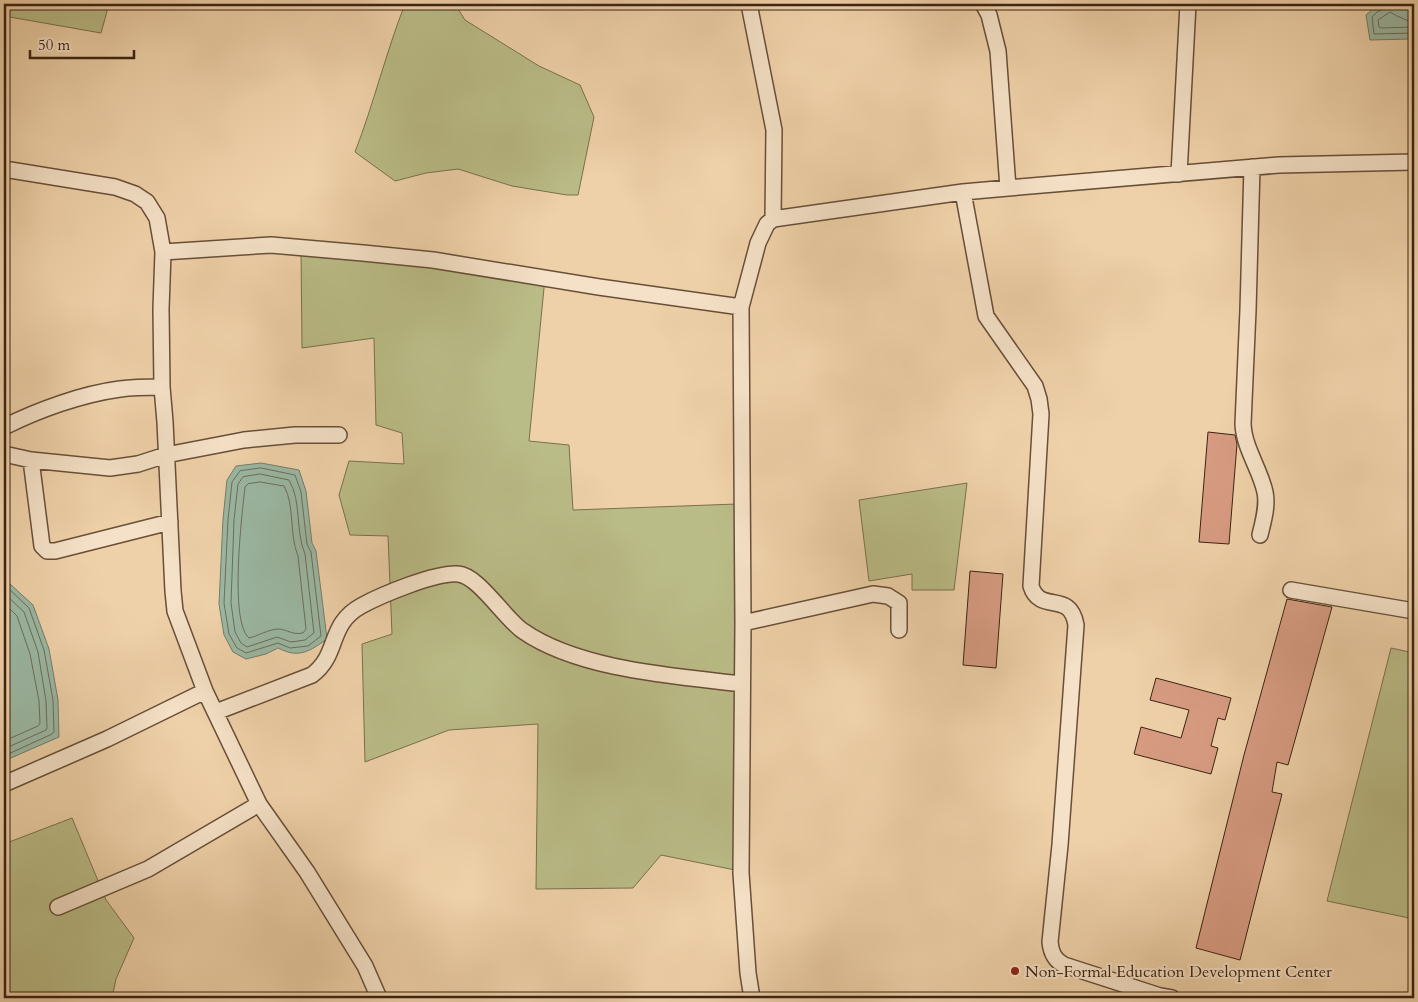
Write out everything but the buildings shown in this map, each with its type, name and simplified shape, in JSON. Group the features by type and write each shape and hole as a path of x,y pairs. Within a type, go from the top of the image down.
{"street":[{"path":"749,4 774,130 772,219"},
{"path":"983,4 989,16 998,51 1008,188"},
{"path":"1179,174 1188,4"},
{"path":"752,998 748,973 741,873 744,623 741,307 758,243 767,224 772,219 964,192 1279,165 1414,162"},
{"path":"1252,167 1243,424 1246,440 1265,493 1266,503 1260,536"},
{"path":"4,170 115,187 135,194 147,202 157,218 164,252 162,387 175,611 205,691 258,804 307,872 365,966 379,998"},
{"path":"964,192 986,316 1028,375 1035,386 1039,399 1041,414 1031,586 1036,596 1042,601 1066,606 1074,616 1076,625 1060,844 1050,942 1052,953 1064,965 1164,998"},
{"path":"164,252 270,245 363,253 433,260 599,287 741,307"},
{"path":"4,427 43,410 93,394 121,388 162,387"},
{"path":"4,454 31,460 110,468 138,464 166,455 244,440 295,435 340,435"},
{"path":"31,460 42,546 47,551 54,551 170,522"},
{"path":"216,712 312,675 329,658 337,630 346,617 360,606 400,588 447,574 460,574 472,579 521,630 549,647 588,660 644,672 742,684"},
{"path":"1292,590 1414,611"},
{"path":"744,623 873,594 888,596 899,603 899,630"},
{"path":"4,784 107,738 205,691"},
{"path":"58,907 148,869 258,804"}],"green space":[{"path":"4,4 109,4 101,33 4,16"},
{"path":"405,4 455,4 465,20 539,66 580,85 594,117 578,195 512,186 458,169 426,173 395,181 355,152"},
{"path":"301,247 545,278 529,441 569,445 573,510 737,504 735,870 661,855 633,888 536,889 538,724 449,730 365,762 362,644 392,634 388,536 350,535 339,495 349,461 404,464 402,433 376,425 374,338 302,348"},
{"path":"967,483 954,590 912,590 912,574 869,581 859,500"},
{"path":"1391,648 1414,653 1414,919 1327,901"},
{"path":"72,818 106,900 134,938 116,979 112,998 4,998 4,930 8,928 4,897 4,844"}],"water":[{"path":"1393,4 1414,12 1414,35 1412,39 1370,40 1366,15 1375,7"},
{"path":"261,463 299,470 306,491 312,543 316,551 327,639 304,652 292,653 278,648 266,654 246,659 233,652 224,635 219,604 223,519 227,480 236,466"},
{"path":"4,567 10,584 33,605 49,649 58,700 59,737 4,761"}],"place":[{"name":"Non-Formal Education Development Center","path":"1015,971"}]}
